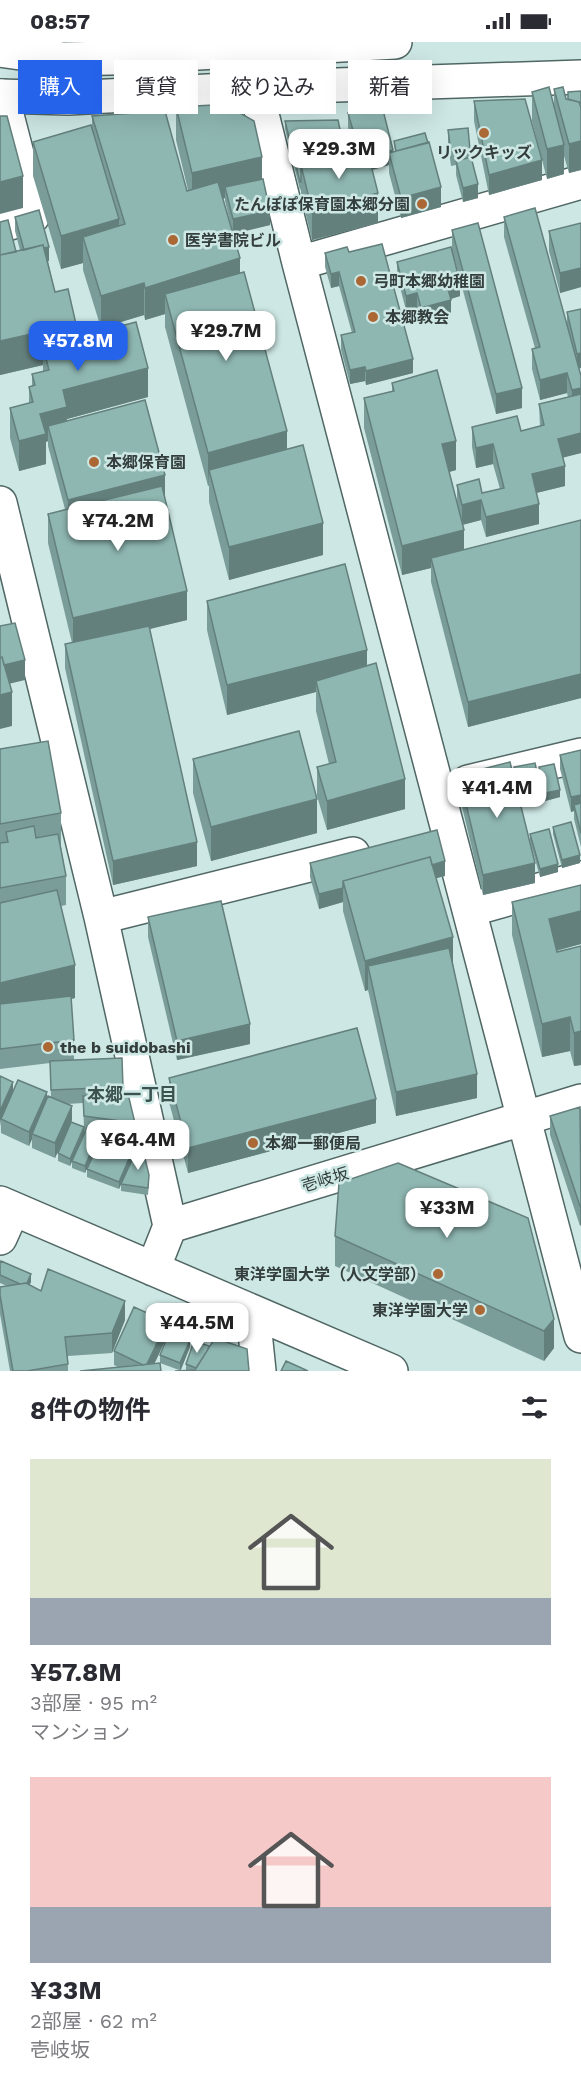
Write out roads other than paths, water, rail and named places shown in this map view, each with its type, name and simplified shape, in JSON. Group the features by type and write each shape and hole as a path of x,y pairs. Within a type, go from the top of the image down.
{"main road":[{"path":"0,50 63,59 245,46 395,42"},
{"path":"336,85 581,77"},
{"path":"0,225 33,216 1,96 68,98 210,90"},
{"path":"262,114 299,263 524,1118 571,1254 581,1336"},
{"path":"299,263 581,182"},
{"path":"1,512 15,631 61,754 86,899 170,1226 153,1269"},
{"path":"29,758 61,754"},
{"path":"437,789 581,755"},
{"path":"415,839 448,831"},
{"path":"86,899 381,847"},
{"path":"469,910 581,878"},
{"name":"壱岐坂","path":"170,1226 581,1101"},
{"path":"4,1216 153,1269 391,1371"},
{"path":"253,1313 258,1371"}],"place":[{"name":"リックキッズ","path":"484,133"},
{"name":"たんぽぽ保育園本郷分園","path":"422,204"},
{"name":"医学書院ビル","path":"173,240"},
{"name":"弓町本郷幼稚園","path":"361,281"},
{"name":"本郷教会","path":"373,317"},
{"name":"本郷保育園","path":"94,462"},
{"name":"the b suidobashi","path":"48,1047"},
{"name":"本郷一郵便局","path":"253,1143"},
{"name":"東洋学園大学（人文学部）","path":"438,1274"},
{"name":"東洋学園大学","path":"480,1310"}],"district":[{"name":"本郷一丁目","path":"132,1095"}]}
